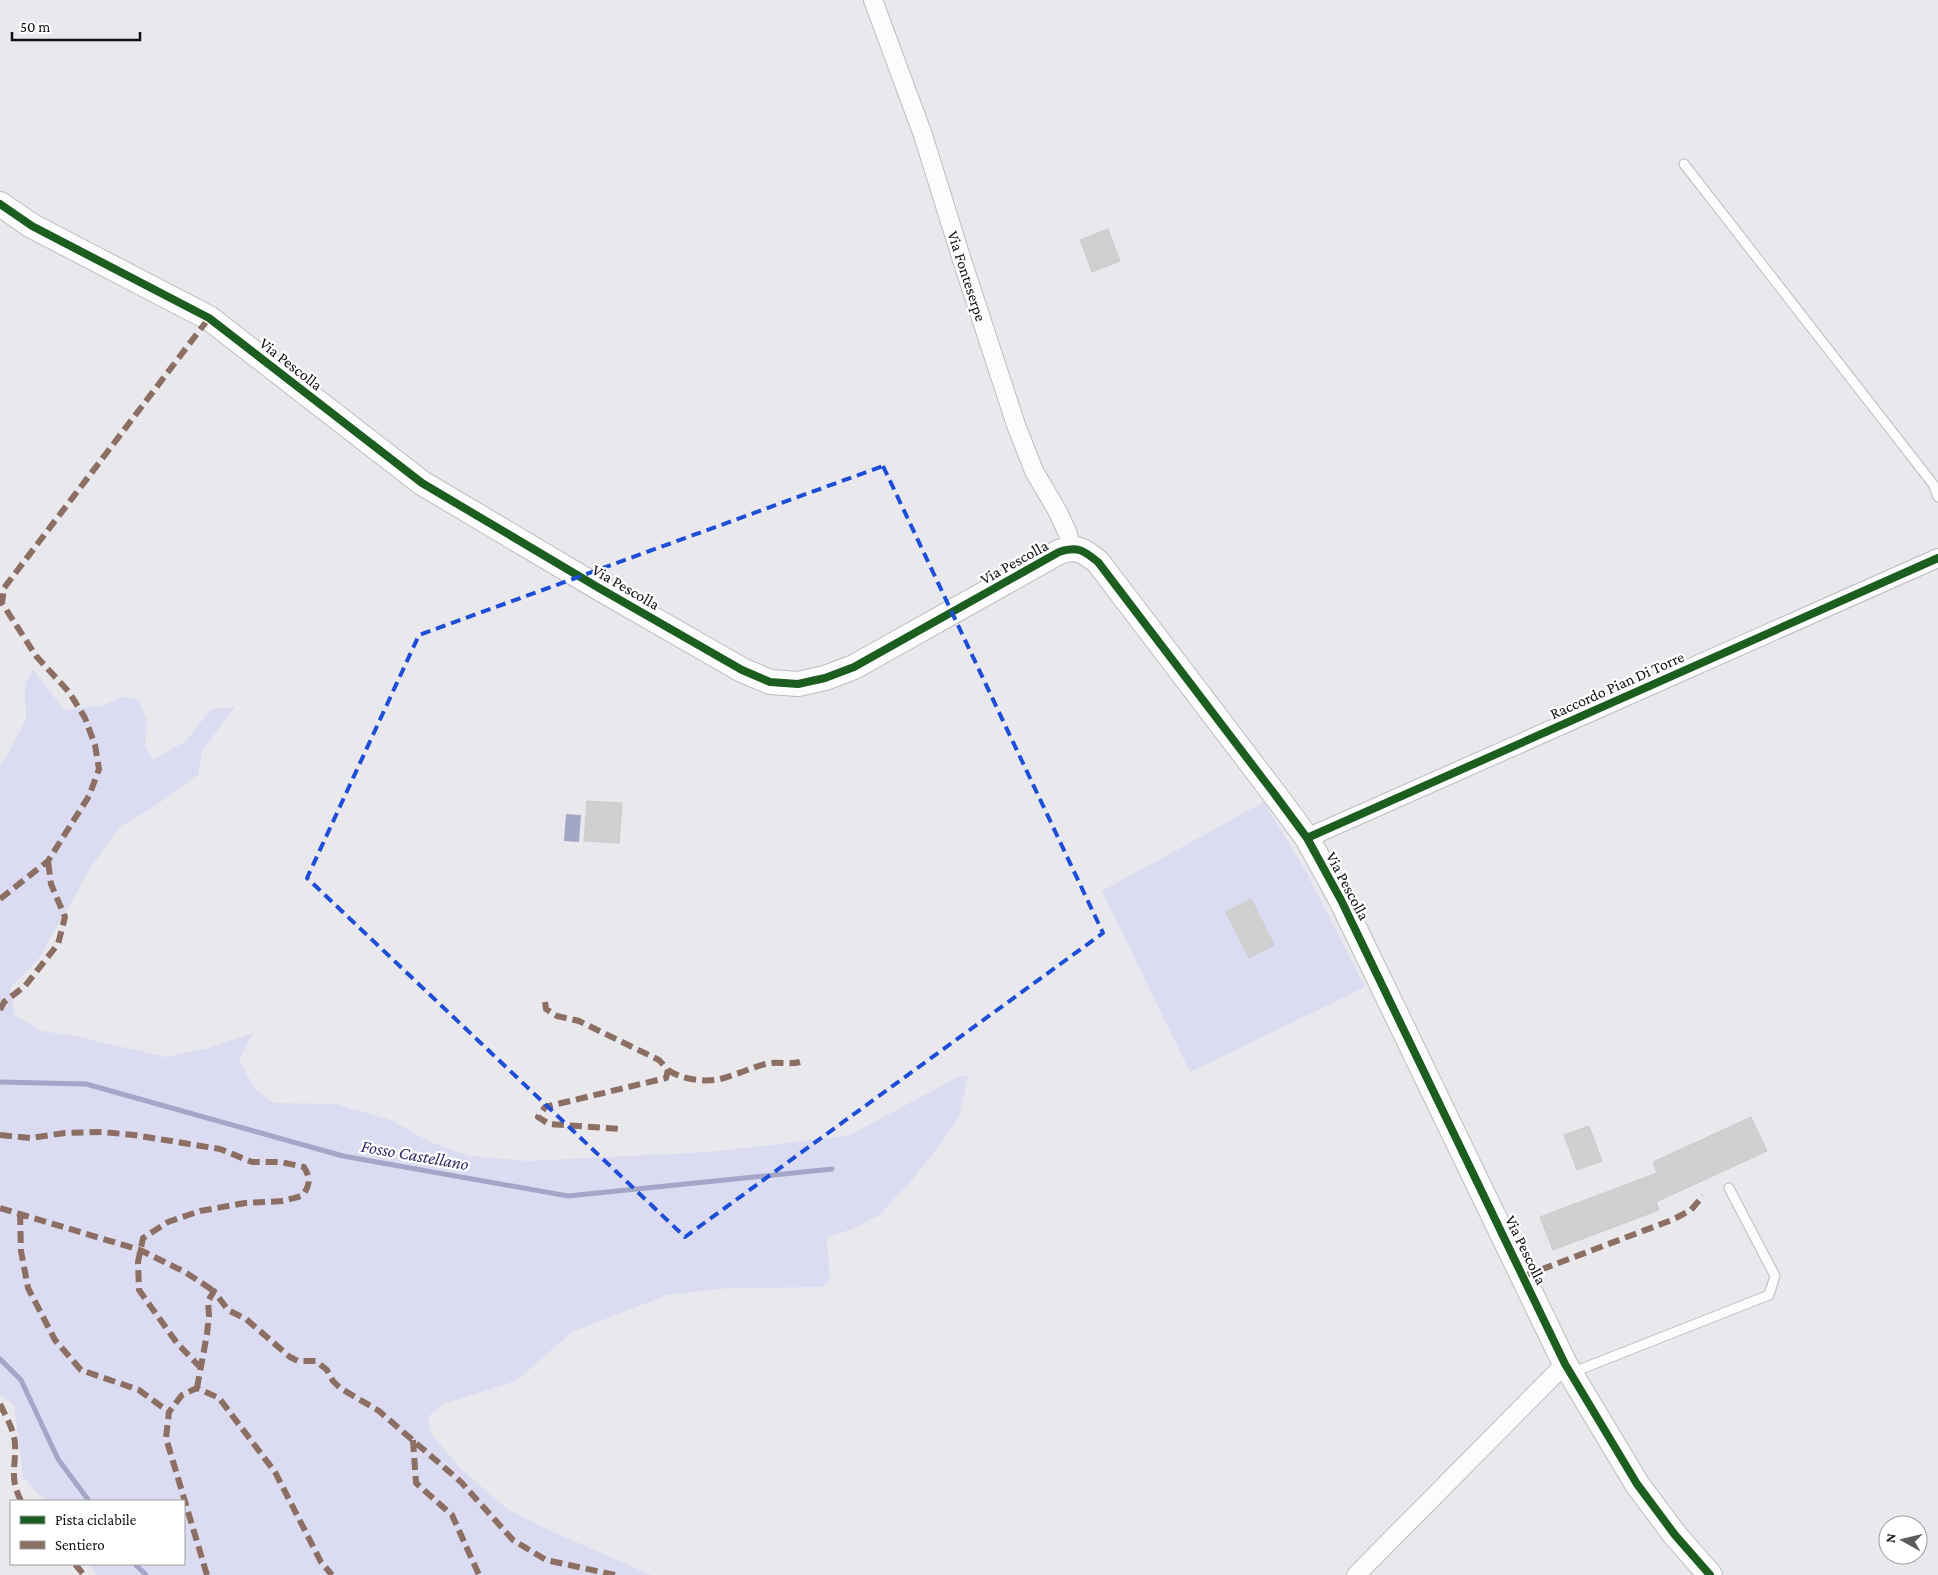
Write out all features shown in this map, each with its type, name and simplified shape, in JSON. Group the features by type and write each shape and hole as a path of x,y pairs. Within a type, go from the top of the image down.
{"street":[{"name":"Via Fonteserpe","path":"874,0 923,134 1016,425 1034,471 1058,512 1068,534 1071,548"},
{"name":"Via Pescolla","path":"0,204 32,226 209,318 422,483 742,670 770,682 798,684 825,678 854,667 1059,552 1071,548 1083,551 1098,562 1307,838 1345,909 1568,1369 1637,1484 1675,1536 1710,1575"},
{"name":"Raccordo Pian Di Torre","path":"1307,838 1938,558"},
{"path":"1356,1575 1568,1369"}],"lane":[{"path":"1684,164 1933,484 1938,497"},
{"path":"1568,1369 1769,1295 1775,1276 1729,1188"}],"highlighted area":[{"path":"883,466 1103,933 685,1237 307,878 419,635"}],"shaded area":[{"path":"33,669 64,710 101,706 123,697 139,700 147,721 145,747 153,760 186,741 211,709 235,707 202,751 198,775 156,805 120,827 93,864 38,960 10,988 15,1015 42,1031 79,1037 165,1057 209,1048 253,1033 239,1060 255,1089 273,1103 335,1104 391,1120 428,1141 469,1156 528,1161 710,1152 848,1136 962,1075 968,1076 959,1117 911,1181 879,1215 857,1227 827,1238 830,1280 822,1287 729,1288 667,1295 572,1332 516,1381 443,1404 428,1417 430,1432 460,1468 507,1509 551,1531 651,1575 97,1575 90,1565 185,1565 185,1500 44,1500 23,1477 14,1405 0,1395 0,766 26,719 25,684"},
{"path":"1264,802 1305,870 1365,987 1190,1072 1102,891","holes":["1251,899 1274,945 1249,958 1226,912"]},
{"path":"566,814 581,815 579,842 564,841"}],"building":[{"path":"1108,229 1120,261 1092,272 1080,240"},
{"path":"587,801 622,803 619,843 584,841"},
{"path":"1251,899 1274,945 1249,958 1226,912"},
{"path":"1751,1117 1767,1151 1656,1202 1659,1210 1553,1250 1540,1217 1657,1173 1653,1162"},
{"path":"1589,1126 1602,1161 1577,1170 1564,1135"}],"waterway":[{"name":"Fosso Castellano","path":"0,1082 86,1084 343,1156 568,1196 832,1169"},
{"name":"Fosso Castellano","path":"0,1359 21,1380 58,1459 88,1500"},
{"name":"Fosso Castellano","path":"136,1565 146,1575"}],"marked path":[{"path":"0,899 48,861 89,796 99,769 95,745 85,718 69,692 36,656 2,603 4,588 209,318"},
{"path":"0,1010 4,1002 25,986 58,944 65,917 51,884 48,861"},
{"path":"545,1002 546,1009 557,1016 579,1021 659,1060 668,1070 666,1078 545,1107 538,1117 549,1124 622,1129"},
{"path":"668,1070 695,1080 717,1080 765,1064 800,1062"},
{"path":"0,1135 30,1138 65,1133 102,1132 134,1135 220,1149 252,1162 281,1162 304,1167 309,1182 302,1196 283,1201 245,1203 200,1211 168,1222 143,1238 138,1262 139,1290 177,1343 200,1367"},
{"path":"1524,1276 1672,1220 1691,1210 1703,1196"},
{"path":"0,1208 140,1250 185,1272 214,1291"},
{"path":"20,1213 21,1251 28,1288 55,1340 81,1370 139,1390 169,1412"},
{"path":"197,1388 207,1334 208,1301 214,1291 228,1310 246,1319 290,1357 298,1361 316,1361 327,1370 333,1381 340,1388 379,1411 461,1482 513,1540 546,1560 615,1575"},
{"path":"185,1500 166,1438 169,1412 182,1395 197,1388 219,1398 275,1472 321,1562 332,1575"},
{"path":"0,1404 13,1433 15,1444 14,1479 20,1500"},
{"path":"413,1440 416,1483 452,1515 479,1575"},
{"path":"185,1501 207,1575"},
{"path":"76,1565 84,1575"}],"cycle path":[{"path":"0,204 32,226 209,318 422,483 742,670 770,682 798,684 825,678 854,667 1059,552 1071,549 1080,550 1098,562 1307,838 1341,900 1565,1364 1637,1484 1675,1535 1710,1575"},
{"path":"1307,838 1938,558"}]}
